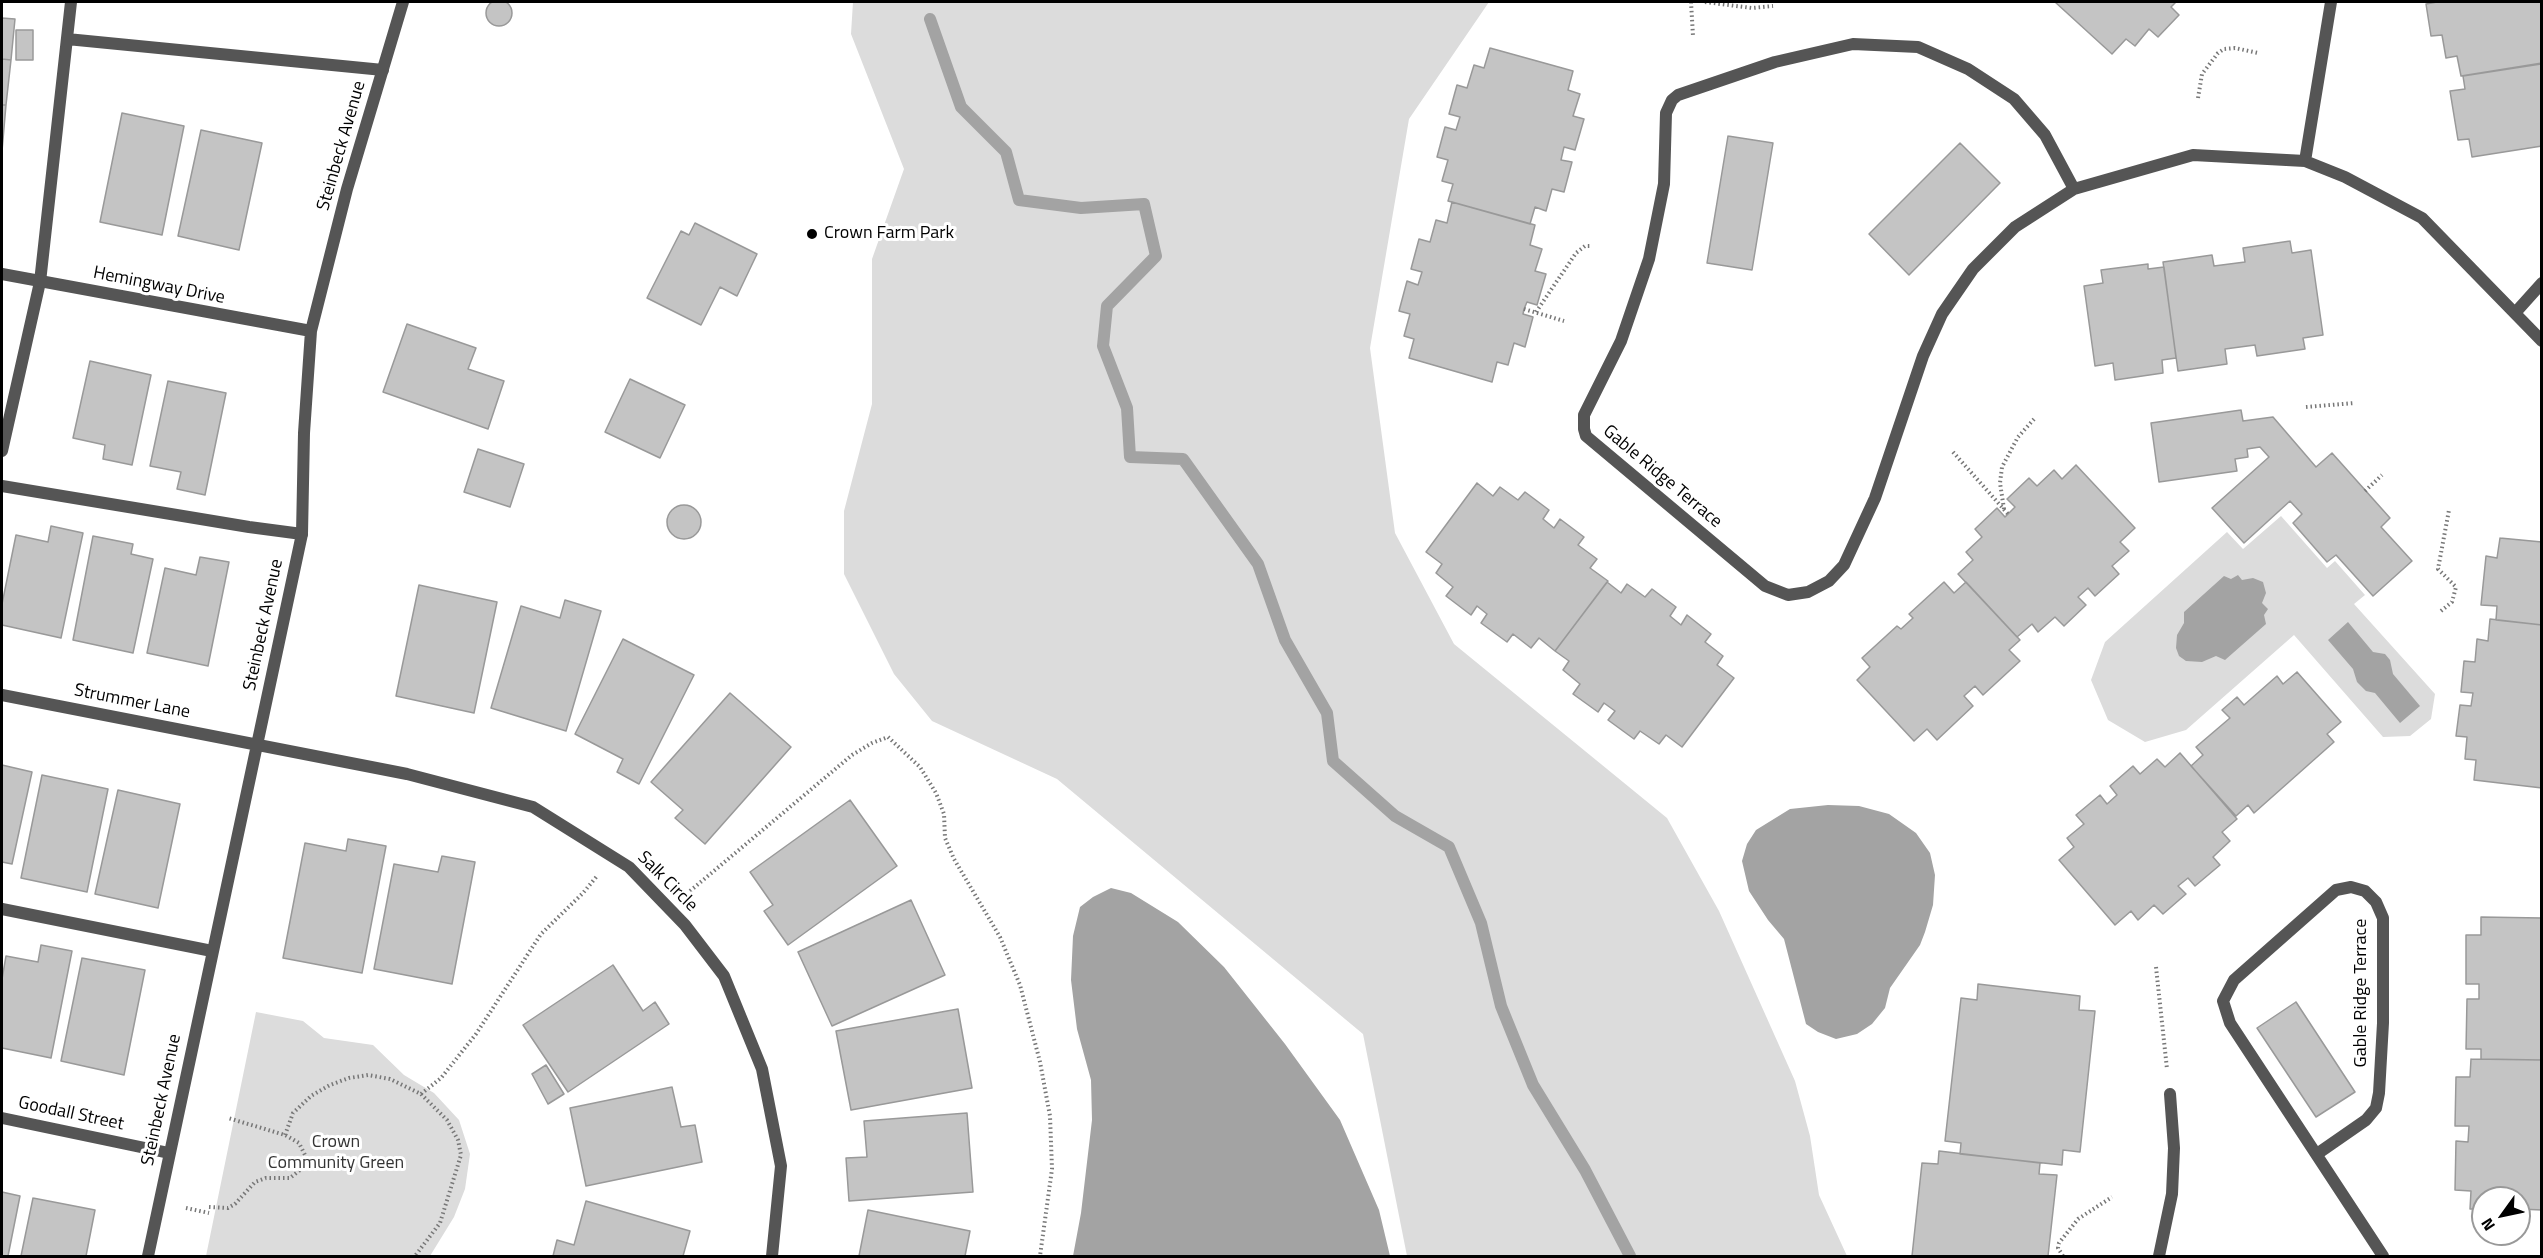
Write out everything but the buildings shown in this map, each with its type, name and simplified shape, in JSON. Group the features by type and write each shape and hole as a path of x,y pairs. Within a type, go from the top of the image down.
{"street":[{"path":"2,450 40,282 71,2"},
{"name":"Steinbeck Avenue","path":"148,1257 302,534 304,433 311,332 344,200 403,2"},
{"path":"2305,161 2331,2"},
{"path":"67,39 383,70"},
{"name":"Gable Ridge Terrace","path":"2074,189 2045,135 2014,99 1968,69 1918,47 1853,44 1775,63 1678,95 1672,100 1666,113 1664,184 1649,259 1621,341 1584,415 1586,436 1765,586 1788,595 1808,592 1829,580 1844,565 1875,498 1923,357 1942,314 1973,269 2015,227 2074,189 2193,155 2305,161 2345,177 2422,218 2541,341"},
{"name":"Hemingway Drive","path":"2,274 311,332"},
{"path":"2515,313 2541,283"},
{"path":"2,486 302,534"},
{"name":"Strummer Lane","path":"2,695 256,745"},
{"name":"Salk Circle","path":"256,745 407,774 533,807 629,867 685,925 724,976 762,1069 781,1166 772,1257"},
{"name":"Gable Ridge Terrace","path":"2317,1154 2366,1120 2376,1108 2379,1093 2383,1023 2383,918 2376,902 2365,891 2351,887 2336,890 2242,973 2227,990 2223,1001 2230,1023 2383,1257"},
{"path":"2,909 212,951"},
{"path":"2159,1257 2172,1194 2174,1148 2170,1094"},
{"name":"Goodall Street","path":"2,1118 169,1153"}],"path":[{"path":"1691,2 1693,36"},
{"path":"1705,2 1752,8 1773,6"},
{"path":"2198,98 2202,74 2218,53 2224,49 2235,48 2258,53"},
{"path":"1536,312 1576,253 1585,246 1591,246"},
{"path":"1524,309 1564,321"},
{"path":"2306,407 2354,404"},
{"path":"2004,509 2000,483 2002,467 2018,437 2035,418"},
{"path":"1953,452 2008,514"},
{"path":"2365,491 2382,475"},
{"path":"2441,611 2452,602 2456,587 2438,569 2449,510"},
{"path":"669,908 852,755 881,738 888,737 898,746 920,768 936,793 944,814 945,838 954,860 1000,937 1020,985 1040,1062 1050,1116 1052,1169 1040,1257"},
{"path":"421,1094 441,1078 476,1034 541,934 583,893 613,856"},
{"path":"2156,967 2170,1094"},
{"path":"285,1135 293,1113 311,1096 330,1084 349,1078 368,1075 390,1078 421,1094 447,1120 458,1140 461,1155 440,1223 415,1257"},
{"path":"210,1207 228,1208 235,1204 255,1182 266,1178 290,1178 300,1170 305,1155 299,1143 285,1135 228,1118"},
{"path":"2063,1257 2058,1248 2060,1242 2078,1219 2112,1197"},
{"path":"184,1208 209,1214"}],"green space":[{"path":"853,2 1489,2 1409,119 1370,348 1395,533 1454,644 1667,818 1719,911 1795,1081 1810,1136 1819,1195 1847,1256 1407,1256 1363,1034 1057,779 932,721 894,674 844,574 844,511 872,404 872,259 904,169 851,34"},
{"path":"2281,516 2327,568 2335,561 2365,595 2354,604 2435,694 2431,719 2410,736 2383,737 2294,635 2186,730 2145,742 2108,720 2091,680 2105,642 2227,532 2243,549"},
{"name":"Crown Community Green","path":"256,1012 303,1021 324,1038 373,1045 404,1075 434,1093 459,1120 470,1154 465,1189 454,1217 430,1256 206,1256"}],"shaded area":[{"path":"2238,575 2242,580 2253,578 2263,582 2266,593 2262,603 2268,609 2264,615 2266,624 2225,660 2216,656 2202,662 2186,661 2179,656 2176,648 2177,635 2184,623 2184,612 2224,576 2231,579"},
{"path":"2348,622 2373,652 2385,654 2390,660 2393,674 2420,706 2400,723 2375,693 2366,691 2357,682 2353,669 2328,640"},
{"path":"1828,805 1859,806 1889,814 1916,833 1930,853 1935,875 1933,905 1925,932 1920,945 1890,988 1885,1008 1872,1024 1857,1034 1836,1039 1806,1024 1784,939 1749,891 1742,861 1747,844 1756,830 1790,809"},
{"path":"1111,888 1131,893 1178,922 1224,967 1285,1044 1340,1120 1379,1210 1390,1256 1073,1256 1081,1213 1092,1120 1091,1080 1077,1029 1071,980 1073,936 1080,907"}],"waterway":[{"path":"930,19 961,107 1006,152 1019,200 1081,208 1144,204 1156,256 1107,306 1103,346 1127,408 1130,457 1183,459 1258,564 1285,640 1327,713 1333,761 1395,816 1449,847 1481,923 1501,1006 1533,1085 1585,1170 1630,1256"}],"place":[{"name":"Crown Farm Park","path":"812,234"}]}
